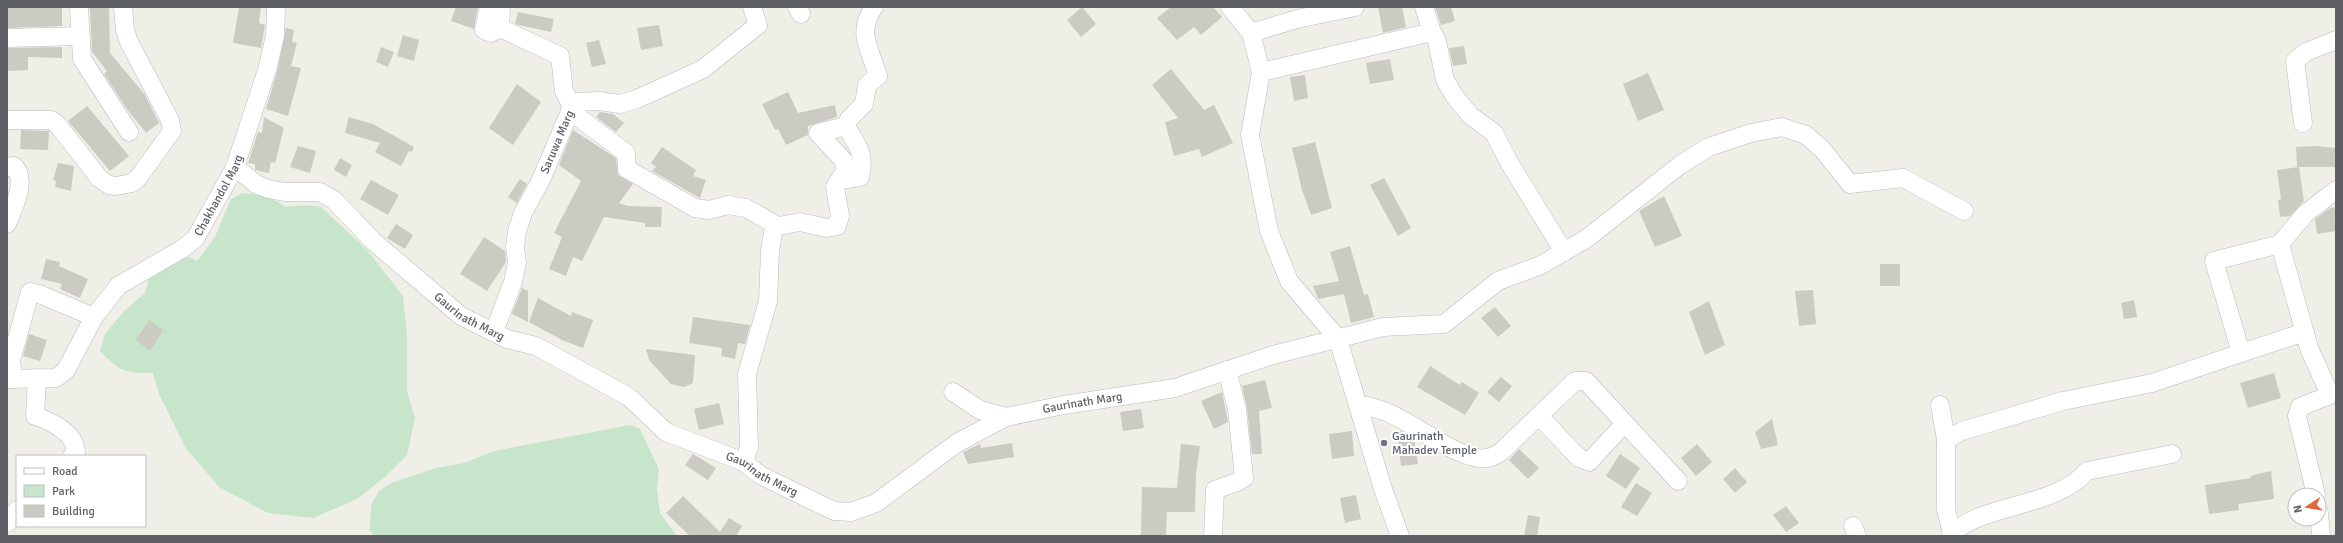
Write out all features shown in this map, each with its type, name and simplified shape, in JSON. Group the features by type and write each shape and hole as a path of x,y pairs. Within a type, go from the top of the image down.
{"street":[{"path":"79,7 82,59 129,132"},
{"path":"7,120 51,120 57,124 99,178 109,185 124,186 138,178 172,131 170,120 129,42 125,30 123,7"},
{"name":"Chakhandol Marg","path":"10,379 56,378 66,370 94,317 118,286 182,249 195,239 235,167 267,70 275,36 276,7"},
{"path":"489,7 484,30 491,33 500,28"},
{"path":"500,28 501,7"},
{"name":"Saruwa Marg","path":"494,332 513,282 517,263 515,247 517,231 523,213 540,182 574,102 599,101 620,104 637,99 704,69 758,25 752,7"},
{"path":"846,126 849,119 864,104 867,85 878,76 864,32 866,19 874,7"},
{"path":"1230,7 1251,33 1261,72 1250,135 1269,231 1289,281 1338,339 1383,489 1400,536"},
{"path":"1251,33 1297,19 1352,7"},
{"path":"1424,7 1432,32 1437,41 1446,80 1455,97 1471,116 1494,133 1510,164 1564,252"},
{"path":"500,28 560,56 564,91 571,109 626,153 627,169 695,208 709,210 728,205 746,208 778,226"},
{"path":"1261,72 1432,32"},
{"path":"7,38 80,36"},
{"path":"2303,123 2295,61 2306,52 2336,40"},
{"path":"744,462 749,448 747,374 766,308 770,251 774,227 800,222 828,228 837,226 840,216 835,188 845,171 844,162 818,133 846,126"},
{"path":"840,180 860,177 864,163 862,155 846,126"},
{"name":"Gaurinath Marg","path":"235,167 256,184 268,189 285,192 320,192 334,200 373,241 461,316 507,339 536,346 628,397 666,432 744,462 760,475 834,511 851,512 876,503 957,443 1006,417 1064,405 1175,388 1273,355 1383,327 1444,324 1498,281 1541,265 1586,240 1680,165 1709,147 1751,133 1782,127 1806,135 1815,142 1850,184 1903,178 1964,211"},
{"path":"7,167 14,166 19,171 20,177 16,198 7,224"},
{"path":"2241,353 2214,261 2280,244 2305,214 2336,190"},
{"path":"2280,244 2309,348 2333,394 2300,407 2297,416 2314,487"},
{"path":"10,379 11,360 30,292 39,294 94,317"},
{"path":"1946,440 1962,431 2063,401 2152,383 2305,332"},
{"path":"1213,536 1215,490 1244,478 1237,409 1227,370"},
{"path":"37,378 35,416 48,420 63,430 76,446 76,452 73,455"},
{"path":"1359,405 1377,407 1450,447 1479,459 1492,458 1501,452 1575,381 1586,381 1678,481"},
{"path":"953,392 980,410 1006,417"},
{"path":"1940,405 1946,440 1946,509 1951,535 1969,521 2058,492 2080,480 2087,471 2172,454"},
{"path":"1539,416 1579,458 1589,462 1624,424"},
{"path":"7,523 16,511"}],"green space":[{"path":"243,193 266,197 286,207 305,205 321,207 367,250 403,296 407,334 407,391 415,418 407,455 386,476 357,499 313,518 268,513 219,487 185,447 159,394 153,373 136,373 124,370 112,363 100,351 105,334 125,310 145,293 150,274 186,256 197,261 215,237 231,199"},
{"path":"630,425 640,429 659,470 657,489 660,513 677,536 374,536 370,530 371,505 379,491 391,483 436,468 464,463 494,451"}],"building":[{"path":"7,7 62,7 62,26 7,28"},
{"path":"90,7 109,7 110,53 145,95 159,123 146,133 127,109 104,74 107,71 92,52"},
{"path":"239,7 261,7 259,23 265,25 261,48 233,43"},
{"path":"456,7 478,7 474,29 451,21"},
{"path":"1082,7 1096,24 1081,37 1067,20"},
{"path":"1171,7 1213,7 1222,17 1201,35 1194,27 1177,40 1157,18"},
{"path":"1378,7 1402,7 1406,27 1383,33"},
{"path":"1435,7 1451,7 1455,21 1441,25"},
{"path":"518,12 554,19 551,32 515,24"},
{"path":"659,25 663,46 641,50 637,28"},
{"path":"286,28 294,30 292,42 297,43 291,66 301,68 288,116 266,109 277,72"},
{"path":"403,35 419,40 414,61 397,56"},
{"path":"599,40 606,64 592,67 586,43"},
{"path":"1464,46 1467,64 1453,66 1449,48"},
{"path":"62,47 62,58 28,57 28,70 7,71 7,48"},
{"path":"381,47 394,52 388,67 376,62"},
{"path":"1390,59 1394,80 1370,84 1366,63"},
{"path":"1171,69 1204,110 1214,105 1233,143 1202,157 1199,149 1174,156 1165,122 1178,118 1152,85"},
{"path":"1648,73 1664,110 1638,121 1623,84"},
{"path":"1305,75 1308,98 1294,101 1290,77"},
{"path":"517,84 541,102 513,145 489,128"},
{"path":"788,92 798,113 835,105 837,117 808,126 808,135 786,145 778,129 775,130 762,104"},
{"path":"87,106 129,156 110,171 68,121"},
{"path":"600,112 613,114 624,123 616,132 596,117"},
{"path":"264,117 284,128 275,163 271,162 269,173 255,170 255,164 248,163 258,132 262,133"},
{"path":"349,117 373,124 414,147 412,152 409,151 401,166 375,152 380,143 345,133"},
{"path":"21,130 49,131 48,150 20,149"},
{"path":"573,130 616,158 618,175 633,184 619,203 628,206 662,207 661,227 645,227 645,223 604,217 582,261 573,257 566,276 549,269 562,237 554,233 581,181 559,165"},
{"path":"1315,142 1332,208 1311,215 1302,190 1292,148"},
{"path":"298,146 316,151 310,173 290,167"},
{"path":"2315,146 2336,148 2336,167 2297,167 2296,147"},
{"path":"662,147 696,170 693,176 706,180 700,198 652,171 656,167 651,163"},
{"path":"340,158 352,165 346,177 334,170"},
{"path":"58,163 74,166 71,191 55,187 56,181 53,180"},
{"path":"2299,167 2304,201 2290,216 2280,217 2278,200 2281,199 2277,170"},
{"path":"1384,178 1411,228 1398,236 1370,185"},
{"path":"520,179 527,184 517,203 508,197"},
{"path":"371,180 399,195 388,215 360,199"},
{"path":"1664,196 1682,236 1655,247 1639,211"},
{"path":"2336,207 2336,231 2317,234 2315,219 2330,208"},
{"path":"396,224 413,235 405,249 387,238"},
{"path":"484,237 505,251 506,262 487,291 460,274"},
{"path":"1350,246 1364,295 1368,294 1374,317 1351,323 1344,294 1318,299 1313,286 1339,281 1330,252"},
{"path":"46,259 60,262 59,266 88,279 80,298 60,289 62,284 41,279"},
{"path":"1880,264 1900,264 1900,286 1880,286"},
{"path":"522,288 528,291 528,322 512,314"},
{"path":"1813,290 1816,324 1799,326 1795,291"},
{"path":"538,298 571,316 572,312 593,320 583,348 562,340 529,322"},
{"path":"2134,300 2137,317 2124,319 2121,303"},
{"path":"1709,301 1725,345 1705,355 1689,312"},
{"path":"1495,307 1511,326 1498,337 1481,318"},
{"path":"693,317 750,325 745,344 738,343 735,359 721,356 722,348 689,343"},
{"path":"149,320 163,330 150,351 136,340"},
{"path":"29,334 47,340 40,361 23,356"},
{"path":"646,349 695,355 693,383 684,387 671,384 649,360"},
{"path":"1430,366 1460,385 1462,382 1479,393 1465,415 1417,387"},
{"path":"2274,373 2281,398 2248,408 2240,383"},
{"path":"1501,377 1512,386 1499,402 1487,392"},
{"path":"1265,380 1272,408 1259,411 1262,454 1252,454 1247,408 1242,386"},
{"path":"1222,392 1228,422 1214,429 1201,401"},
{"path":"719,403 724,424 699,430 694,409"},
{"path":"1141,409 1144,428 1123,431 1120,412"},
{"path":"1772,419 1778,445 1761,449 1755,432"},
{"path":"1352,431 1354,456 1332,459 1329,434"},
{"path":"1397,431 1401,431 1414,439 1418,464 1401,466"},
{"path":"1012,443 1014,457 968,464 963,452 980,444 981,448"},
{"path":"1181,444 1200,446 1196,474 1195,512 1167,512 1166,536 1141,536 1142,487 1177,488"},
{"path":"1697,444 1712,462 1696,476 1681,458"},
{"path":"1519,449 1539,468 1528,479 1509,460"},
{"path":"693,454 716,468 708,480 685,465"},
{"path":"1620,454 1640,468 1626,489 1606,476"},
{"path":"1735,468 1747,482 1735,493 1723,479"},
{"path":"2271,471 2274,499 2238,504 2239,510 2209,514 2205,485 2251,478 2250,476"},
{"path":"1636,483 1652,493 1637,516 1621,507"},
{"path":"1356,495 1361,519 1345,523 1340,498"},
{"path":"683,496 720,532 729,518 742,526 736,536 690,536 666,513"},
{"path":"1786,506 1799,523 1786,532 1773,515"},
{"path":"1528,515 1540,517 1537,536 1524,536"}],"place":[{"name":"Gaurinath Mahadev Temple","path":"1384,443"}]}
